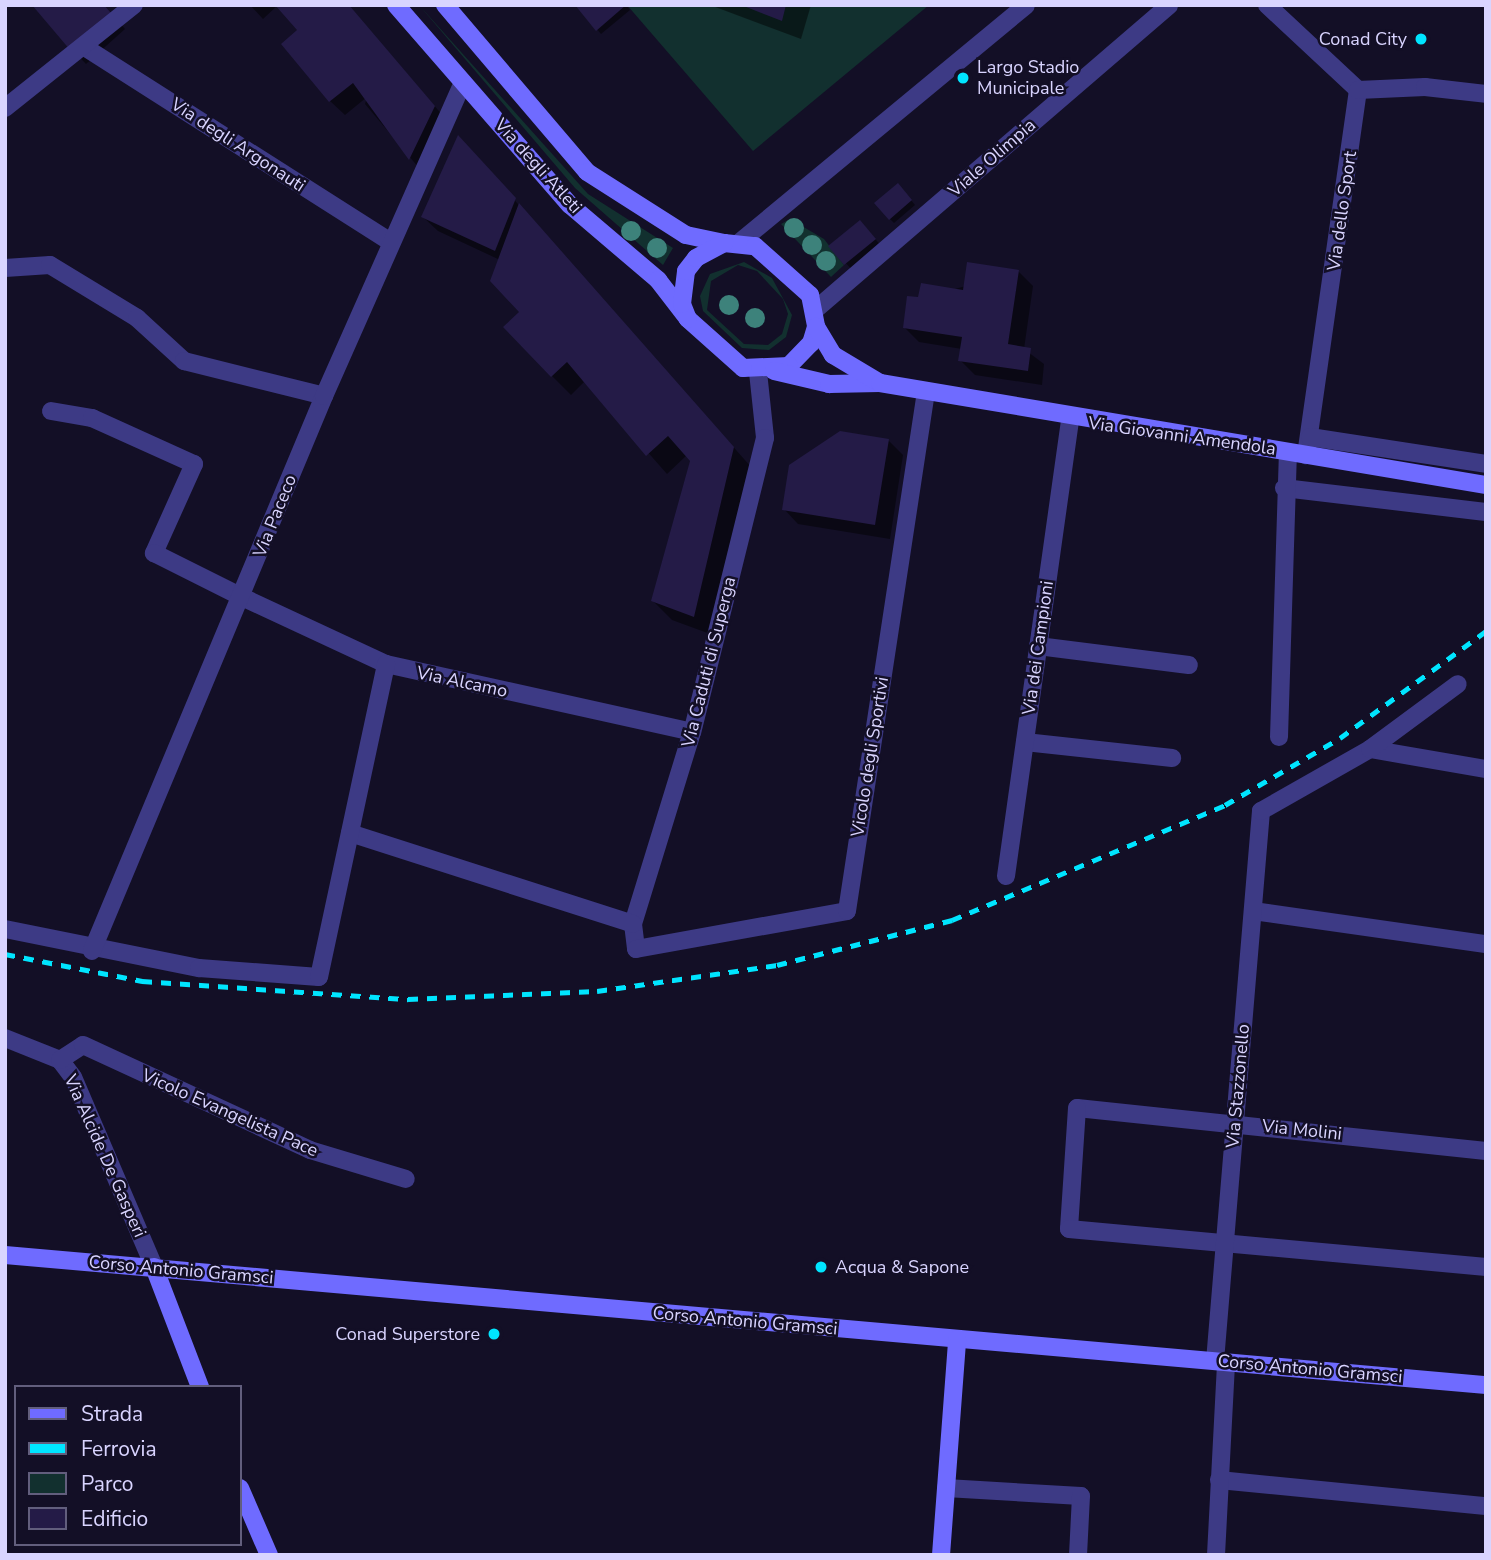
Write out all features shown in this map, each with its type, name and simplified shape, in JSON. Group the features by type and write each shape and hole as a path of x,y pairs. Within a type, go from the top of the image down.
{"main road":[{"name":"Via degli Atleti","path":"396,5 570,205 658,280 688,319"},
{"name":"Via degli Atleti","path":"444,5 587,172 686,235 732,243"},
{"path":"732,243 755,246 799,281 833,355 880,383 829,384 766,371 729,359 688,319 682,304 686,271 696,258 732,243"},
{"path":"766,371 802,356 816,318"},
{"name":"Via Giovanni Amendola","path":"880,383 1070,419 1486,485"},
{"name":"Corso Antonio Gramsci","path":"5,1255 1486,1385"},
{"name":"Via Alcide De Gasperi","path":"154,1267 199,1385"},
{"path":"941,1555 957,1340"},
{"path":"242,1493 269,1555"}],"street":[{"path":"5,108 86,48 134,5"},
{"path":"732,243 1026,5"},
{"name":"Viale Olimpia","path":"816,318 1169,5"},
{"path":"1266,5 1358,90 1425,86 1486,94"},
{"name":"Via degli Argonauti","path":"86,48 390,242"},
{"name":"Via Paceco","path":"92,951 324,396 463,82"},
{"name":"Via dello Sport","path":"1279,737 1284,488 1297,454 1310,436 1358,90"},
{"path":"5,268 50,265 137,318 184,361 324,396"},
{"name":"Via Caduti di Superga","path":"636,949 633,924 692,732 765,438 766,371"},
{"name":"Vicolo degli Sportivi","path":"636,949 847,911 926,392"},
{"name":"Via Alcamo","path":"51,411 92,418 194,464 154,553 386,664 692,732"},
{"name":"Via dei Campioni","path":"1006,876 1070,419"},
{"path":"1310,436 1486,464"},
{"path":"1284,488 1486,512"},
{"path":"1038,646 1189,665"},
{"path":"5,929 92,951 199,968 319,977 386,664"},
{"path":"1370,749 1458,684"},
{"path":"1025,742 1172,758"},
{"path":"1370,749 1486,769"},
{"name":"Via Stazzonello","path":"1216,1555 1224,1243 1261,811 1370,749"},
{"path":"350,833 633,924"},
{"path":"1253,911 1486,944"},
{"name":"Via Alcide De Gasperi","path":"5,1038 60,1060 73,1077 154,1267"},
{"name":"Vicolo Evangelista Pace","path":"60,1060 83,1045 310,1150 406,1179"},
{"name":"Via Molini","path":"1224,1243 1069,1229 1077,1108 1235,1122 1486,1151"},
{"path":"1224,1243 1486,1267"},
{"path":"1219,1480 1486,1506"},
{"path":"946,1488 1081,1496 1078,1555"}],"green space":[{"path":"419,5 588,194 673,248 663,265 575,188"},
{"path":"627,5 929,5 753,151"},
{"path":"790,219 824,239 844,265 831,277 781,224"},
{"path":"744,262 772,278 792,315 786,337 769,350 742,348 703,311 700,296 710,274","holes":["738,265 757,271 783,299 788,314 782,334 768,345 744,344 707,310 711,281"]}],"building":[{"path":"32,5 104,5 112,14 71,51"},
{"path":"275,5 349,5 435,106 409,160 353,83 329,102 281,44 297,30"},
{"path":"575,5 626,5 596,31"},
{"path":"741,5 786,5 782,21"},
{"path":"458,135 516,198 495,251 421,217"},
{"path":"898,183 912,200 889,220 874,203"},
{"path":"519,203 734,447 694,617 651,601 690,461 668,436 646,456 567,362 551,377 503,327 519,312 490,281"},
{"path":"860,220 876,239 844,265 828,246"},
{"path":"967,262 1019,270 1008,344 1031,348 1028,371 958,361 962,337 903,328 907,296 918,297 921,283 963,290"},
{"path":"840,431 889,439 875,525 782,510 789,465"}],"railway":[{"path":"5,954 142,981 408,999 597,991 777,965 952,920 1225,805 1340,738 1486,631"}],"place":[{"name":"Conad City","path":"1421,39"},
{"name":"Largo Stadio Municipale","path":"963,78"},
{"name":"Acqua & Sapone","path":"821,1267"},
{"name":"Conad Superstore","path":"494,1334"}]}
